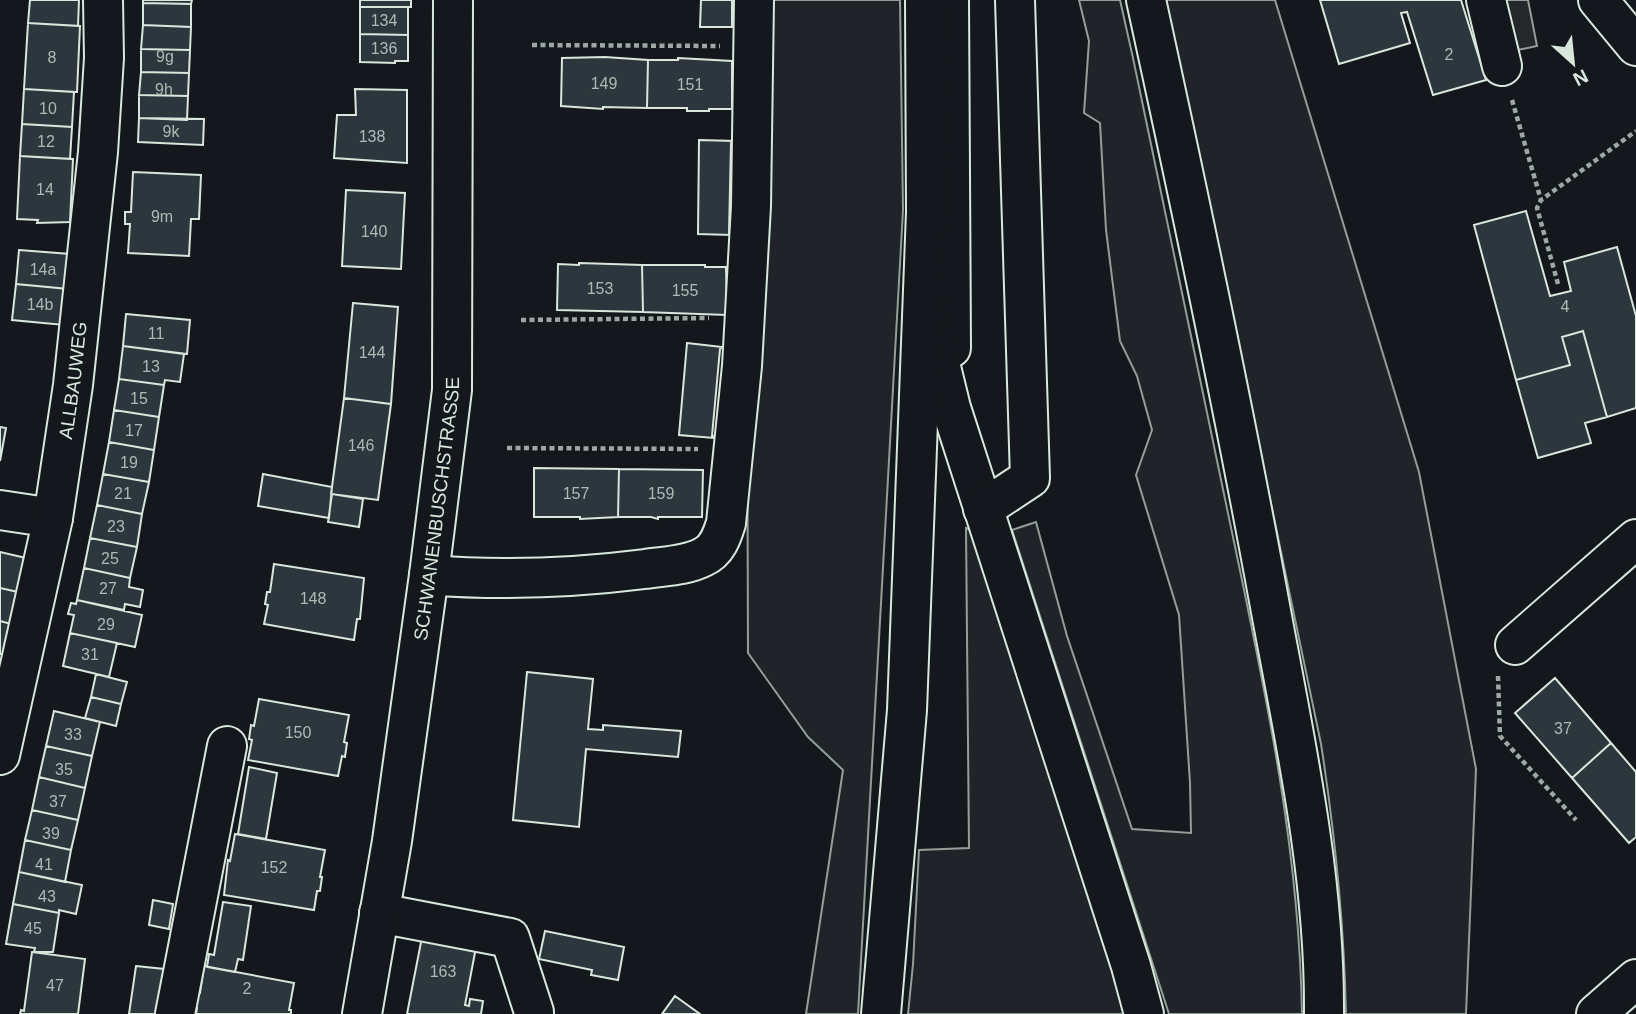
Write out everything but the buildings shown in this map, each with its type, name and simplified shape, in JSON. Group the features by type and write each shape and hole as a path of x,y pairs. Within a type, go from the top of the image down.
{"main road":[{"name":"ALLBAUWEG","path":"0,755 53,518 73,385 90,234 104,58 103,0"},
{"name":"SCHWANENBUSCHSTRASSE","path":"362,1014 429,575 452,390 453,0"},
{"path":"429,575 485,580 595,575 683,564 705,557 720,542 726,523 745,317 751,205 754,0"},
{"path":"881,1014 907,710 926,212 925,0"},
{"path":"949,0 951,408"},
{"path":"983,509 1030,478 1015,0"},
{"path":"1146,0 1260,551 1309,816 1321,916 1324,1014"},
{"path":"1486,0 1502,66"},
{"path":"1598,0 1636,46"},
{"path":"922,288 951,408 1131,966 1144,1014"},
{"path":"0,510 53,518"},
{"path":"1515,645 1636,539"},
{"path":"175,1014 227,746"},
{"path":"379,913 510,938 534,1012"},
{"path":"1596,1014 1636,979"}],"path":[{"path":"532,45 753,46"},
{"path":"1502,66 1541,200"},
{"path":"1558,284 1537,208 1541,200 1636,131"},
{"path":"521,320 745,317"},
{"path":"507,448 734,449"},
{"path":"1515,645 1496,679 1500,736 1576,820"}],"shaded area":[{"path":"755,0 900,0 903,210 858,1014 806,1014 843,770 808,737 748,653 747,336"},
{"path":"1079,0 1120,0 1133,58 1278,764 1294,888 1302,1014 1169,1014 1012,530 1036,522 1067,636 1132,829 1191,833 1179,615 1136,475 1152,430 1137,376 1120,341 1106,230 1100,123 1084,113 1089,41"},
{"path":"1166,0 1275,0 1419,472 1476,769 1466,1014 1346,1014 1338,879 1321,744"},
{"path":"1503,0 1528,0 1537,46 1513,51"},
{"path":"966,528 971,530 1101,927 1124,1014 908,1014 919,850 969,848"}]}
